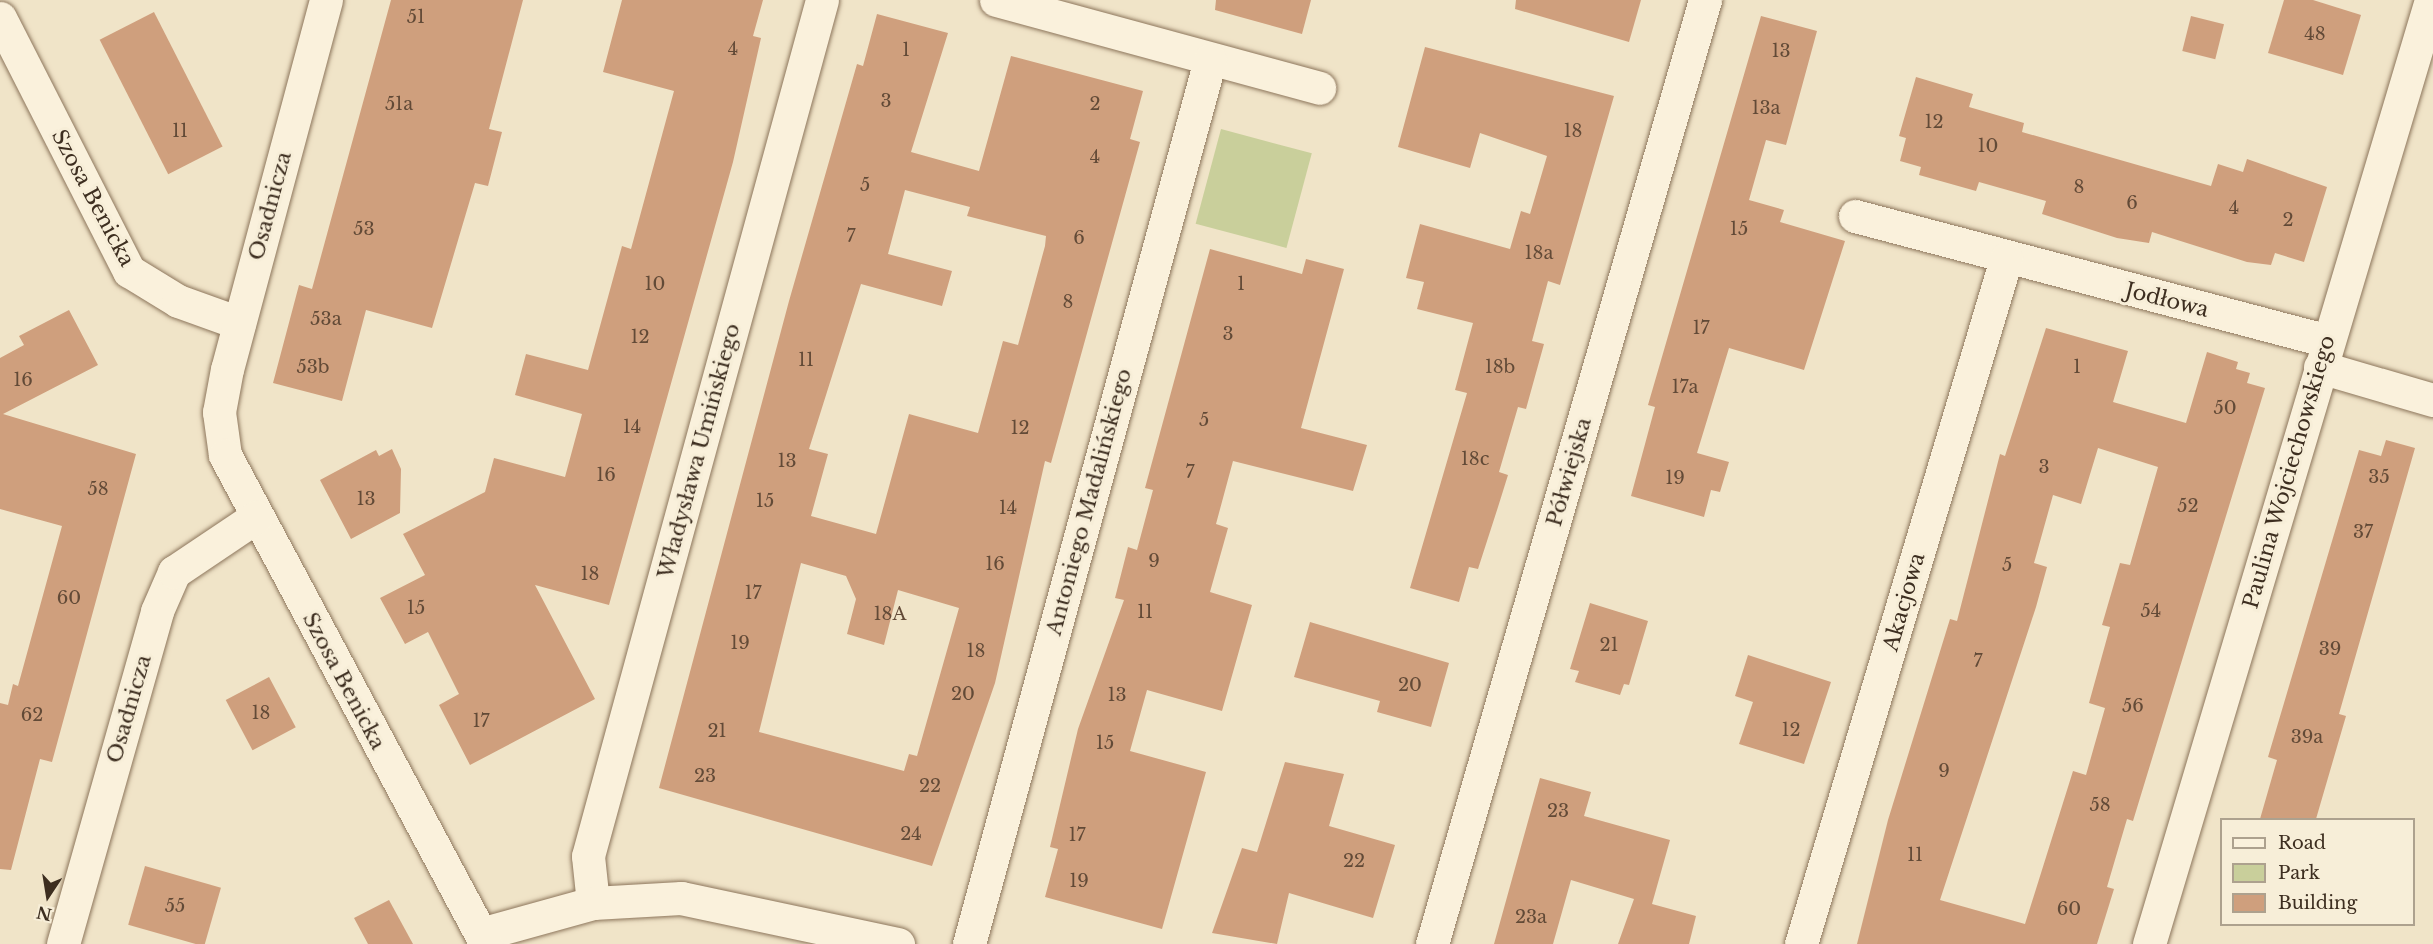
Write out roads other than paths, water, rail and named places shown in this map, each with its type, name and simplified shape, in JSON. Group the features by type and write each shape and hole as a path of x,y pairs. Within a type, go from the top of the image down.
{"street":[{"name":"Osadnicza","path":"219,412 239,323 326,0"},
{"name":"Władysława Umińskiego","path":"593,903 588,856 822,0"},
{"path":"996,0 1319,88"},
{"name":"Półwiejska","path":"1432,944 1705,0"},
{"name":"Paulina Wojciechowskiego","path":"2150,944 2431,0"},
{"name":"Szosa Benicka","path":"0,18 129,271 178,301 239,323"},
{"name":"Antoniego Madalińskiego","path":"969,944 1210,60"},
{"name":"Jodłowa","path":"1855,216 2324,354 2433,400"},
{"name":"Akacjowa","path":"1801,944 2006,259"},
{"name":"Szosa Benicka","path":"219,412 225,455 256,517 484,939"},
{"name":"Osadnicza","path":"63,944 157,611 174,572 256,517"},
{"path":"484,939 593,903 681,898 898,944"}]}
